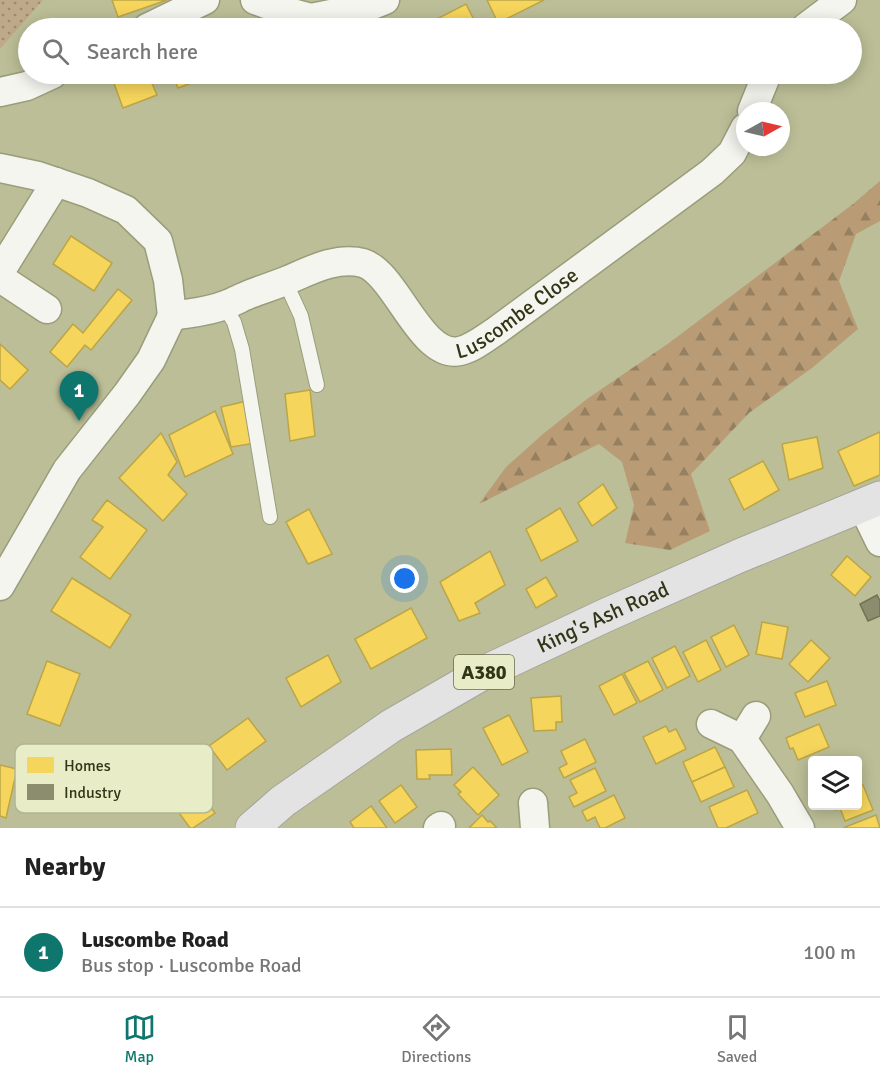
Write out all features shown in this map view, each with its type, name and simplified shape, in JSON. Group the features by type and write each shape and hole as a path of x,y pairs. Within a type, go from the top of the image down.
{"highway":[{"name":"King's Ash Road","path":"252,828 284,801 391,726 483,673 729,560 871,502"}],"street":[{"path":"168,18 205,0"},
{"path":"255,0 311,18 370,6 385,0"},
{"path":"819,18 842,0"},
{"path":"0,92 31,84"},
{"path":"756,102 763,84"},
{"name":"Luscombe Close","path":"172,316 224,306 321,266 347,261 365,264 379,273 430,339 443,349 459,351 496,331 712,172 732,153 736,146"},
{"path":"0,168 38,176 88,193 126,210 158,241 168,280 172,316 151,360 67,470 0,586"},
{"path":"0,272 56,182"},
{"path":"0,278 47,309"},
{"path":"871,502 880,543"},
{"path":"711,724 748,728 780,794 800,828"}],"lane":[{"path":"285,281 301,316 317,385"},
{"path":"224,306 234,322 242,349 270,517"}],"shaded area":[{"path":"0,0 43,0 27,18 18,18 18,28 0,49"}],"green space":[{"path":"880,181 880,221 856,234 839,281 858,329 812,368 749,413 691,474 710,531 670,550 625,543 634,505 622,462 599,444 479,504 506,467 543,434 587,399 669,343 853,204"}],"building: Homes":[{"path":"112,0 167,0 118,17"},
{"path":"487,0 544,0 508,18 496,18"},
{"path":"466,4 473,18 439,18"},
{"path":"114,84 152,84 157,95 123,108"},
{"path":"176,84 189,84 178,88"},
{"path":"71,236 112,263 94,291 53,264"},
{"path":"118,289 132,300 91,350 85,345 67,367 50,352 73,324 83,333"},
{"path":"0,344 28,370 10,389 0,380"},
{"path":"310,390 315,436 290,441 285,394"},
{"path":"247,401 256,443 231,447 221,407"},
{"path":"215,411 233,454 185,477 169,435"},
{"path":"880,432 880,475 854,486 838,451"},
{"path":"161,433 177,462 168,475 187,494 163,521 119,478"},
{"path":"817,437 823,468 789,480 782,444"},
{"path":"763,461 779,490 744,510 729,479"},
{"path":"603,484 617,508 592,526 578,503"},
{"path":"107,500 147,530 110,579 80,557 103,527 92,520"},
{"path":"560,508 578,541 541,561 526,529"},
{"path":"309,509 332,554 308,564 286,522"},
{"path":"490,551 505,585 475,603 480,613 459,621 440,582"},
{"path":"847,556 871,577 855,596 831,575"},
{"path":"546,577 557,596 536,608 526,589"},
{"path":"72,578 131,615 110,648 51,611"},
{"path":"411,608 427,638 371,669 355,639"},
{"path":"762,622 788,627 782,659 756,654"},
{"path":"734,625 749,655 726,667 711,637"},
{"path":"706,640 721,670 698,682 683,652"},
{"path":"811,640 830,658 808,682 789,664"},
{"path":"675,646 690,676 667,688 652,658"},
{"path":"328,655 341,682 301,707 286,678"},
{"path":"47,661 80,674 60,726 27,714"},
{"path":"648,661 663,690 640,702 624,673"},
{"path":"622,674 637,703 614,715 599,686"},
{"path":"827,681 836,705 805,717 795,693"},
{"path":"561,696 562,722 556,722 556,730 534,731 531,698"},
{"path":"509,715 528,752 502,765 483,728"},
{"path":"248,718 266,741 227,770 213,751 212,744"},
{"path":"819,724 829,747 798,760 786,738"},
{"path":"666,726 669,732 676,729 686,749 656,764 643,737"},
{"path":"585,739 596,762 564,778 559,768 567,764 561,751"},
{"path":"715,747 725,767 692,782 683,762"},
{"path":"451,749 452,775 429,775 430,779 417,779 416,750"},
{"path":"0,765 15,769 15,778 6,818 0,816"},
{"path":"473,767 499,795 478,815 458,794 461,792 454,785"},
{"path":"725,767 734,787 701,802 692,782"},
{"path":"595,768 606,791 574,807 569,797 577,793 570,780"},
{"path":"401,785 417,807 395,823 379,801"},
{"path":"862,785 873,810 845,821 841,810 862,810"},
{"path":"747,790 758,813 726,828 718,828 709,807"},
{"path":"614,795 625,818 605,828 600,828 595,817 587,821 582,811"},
{"path":"371,806 387,828 354,828 350,822"},
{"path":"213,810 215,813 193,828 190,828 179,813 213,813"},
{"path":"482,815 488,822 490,821 497,828 469,828"},
{"path":"876,815 880,828 843,828"}],"building: Industry":[{"path":"877,595 880,601 880,616 868,621 860,604"}],"place":[{"name":"Luscombe Road","path":"79,421"}]}
